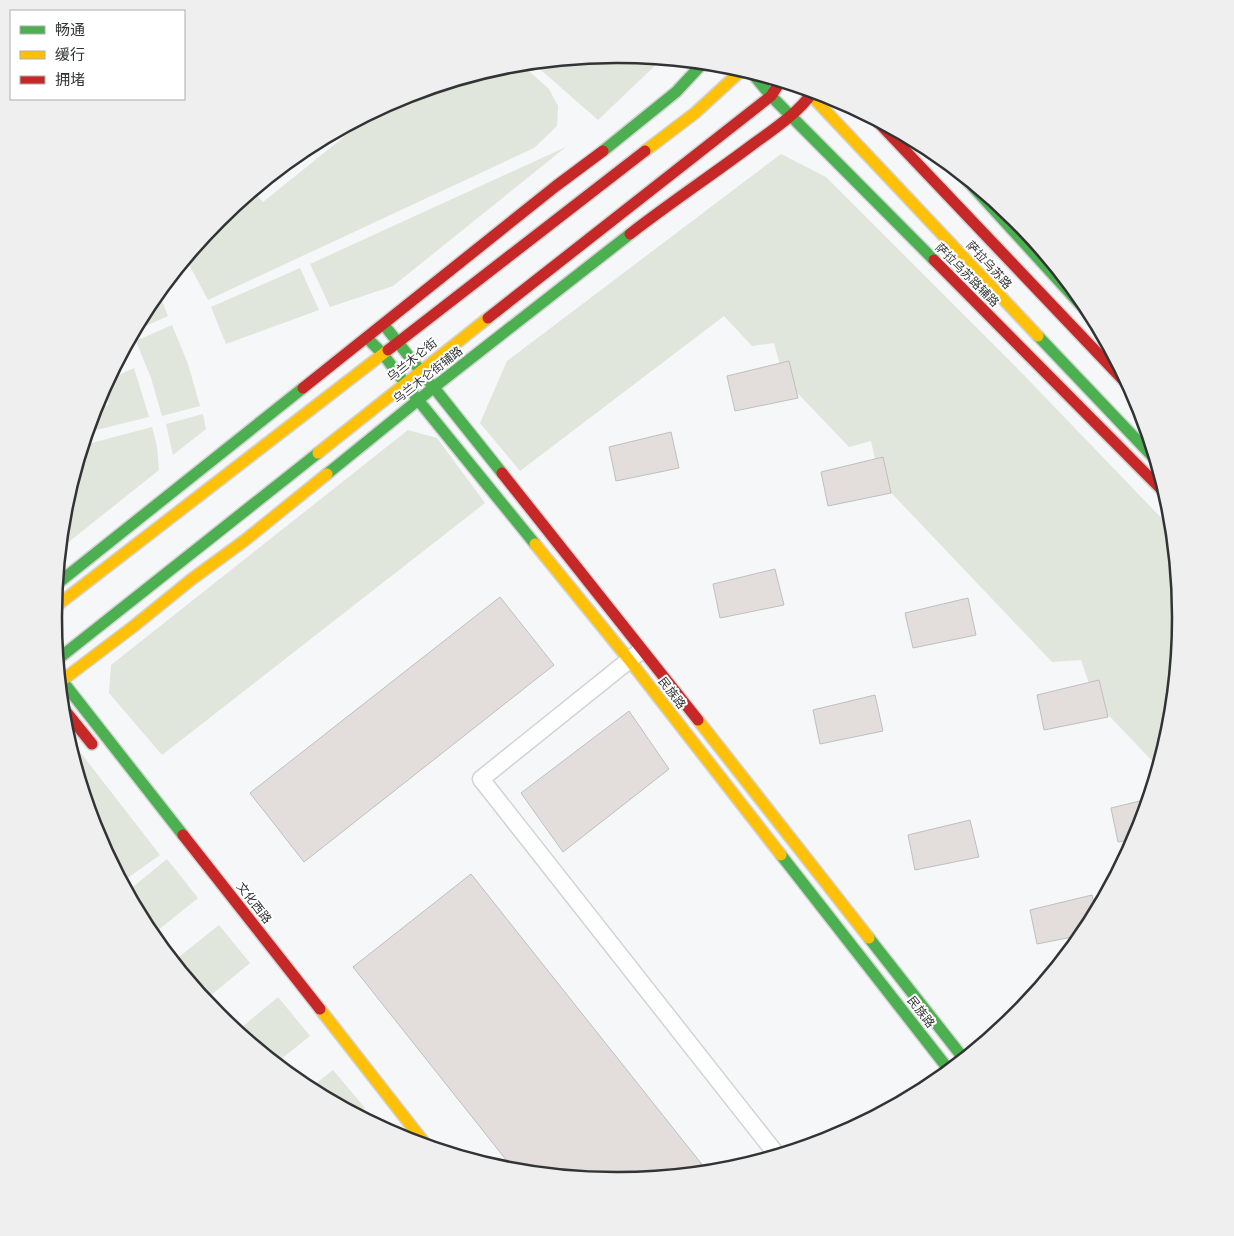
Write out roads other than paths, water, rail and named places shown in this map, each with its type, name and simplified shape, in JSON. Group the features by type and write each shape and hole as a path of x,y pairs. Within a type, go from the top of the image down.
{"street":[{"path":"64,578 556,186 619,140 676,92 697,69"},
{"name":"乌兰木仑街","path":"63,601 695,113 735,76"},
{"name":"萨拉乌苏路辅路","path":"759,82 771,96 1155,483"},
{"name":"乌兰木仑街","path":"64,653 420,371 647,193 694,159 771,96 777,87"},
{"name":"乌兰木仑街辅路","path":"66,676 244,541 433,388 674,200 720,169 791,116 805,97"},
{"name":"萨拉乌苏路","path":"818,102 1145,448"},
{"name":"萨拉乌苏路","path":"892,137 1111,367"},
{"path":"1002,219 1050,272"},
{"name":"民族路","path":"384,325 960,1054"},
{"name":"民族路","path":"367,338 382,353 630,661 945,1065"},
{"path":"642,649 630,661 481,779 773,1150"},
{"name":"文化西路","path":"67,689 418,1135"},
{"path":"72,720 100,754"},
{"name":"文化西路","path":"208,885 277,970 399,1127"}]}
